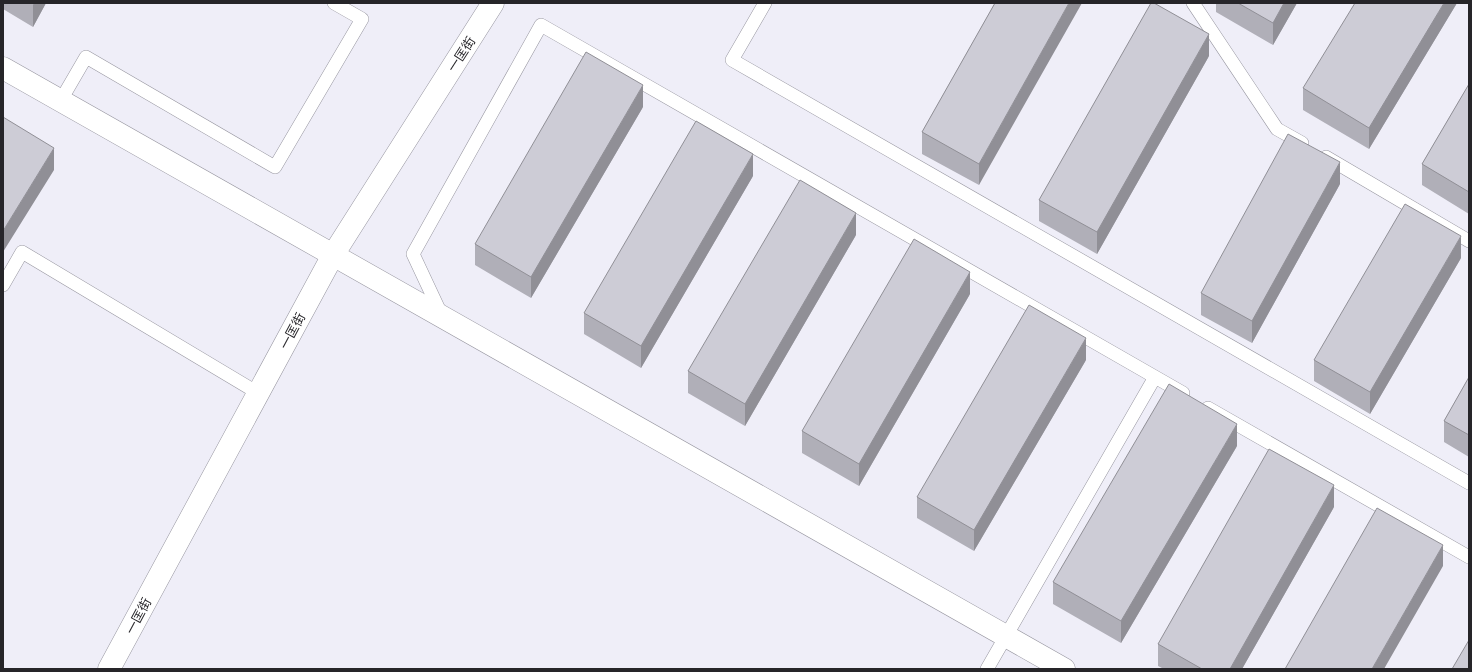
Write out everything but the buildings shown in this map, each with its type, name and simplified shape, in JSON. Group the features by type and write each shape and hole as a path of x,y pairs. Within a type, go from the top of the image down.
{"street":[{"name":"一匡街","path":"109,669 333,256 493,3"},
{"path":"3,68 1064,669"}],"lane":[{"path":"61,100 86,57 275,167 362,19 334,3"},
{"path":"765,3 732,60 1469,483"},
{"path":"1193,3 1277,129 1469,241"},
{"path":"443,318 413,254 541,25 1469,557"},
{"path":"3,285 22,252 258,393"},
{"path":"987,669 1155,377"}]}
